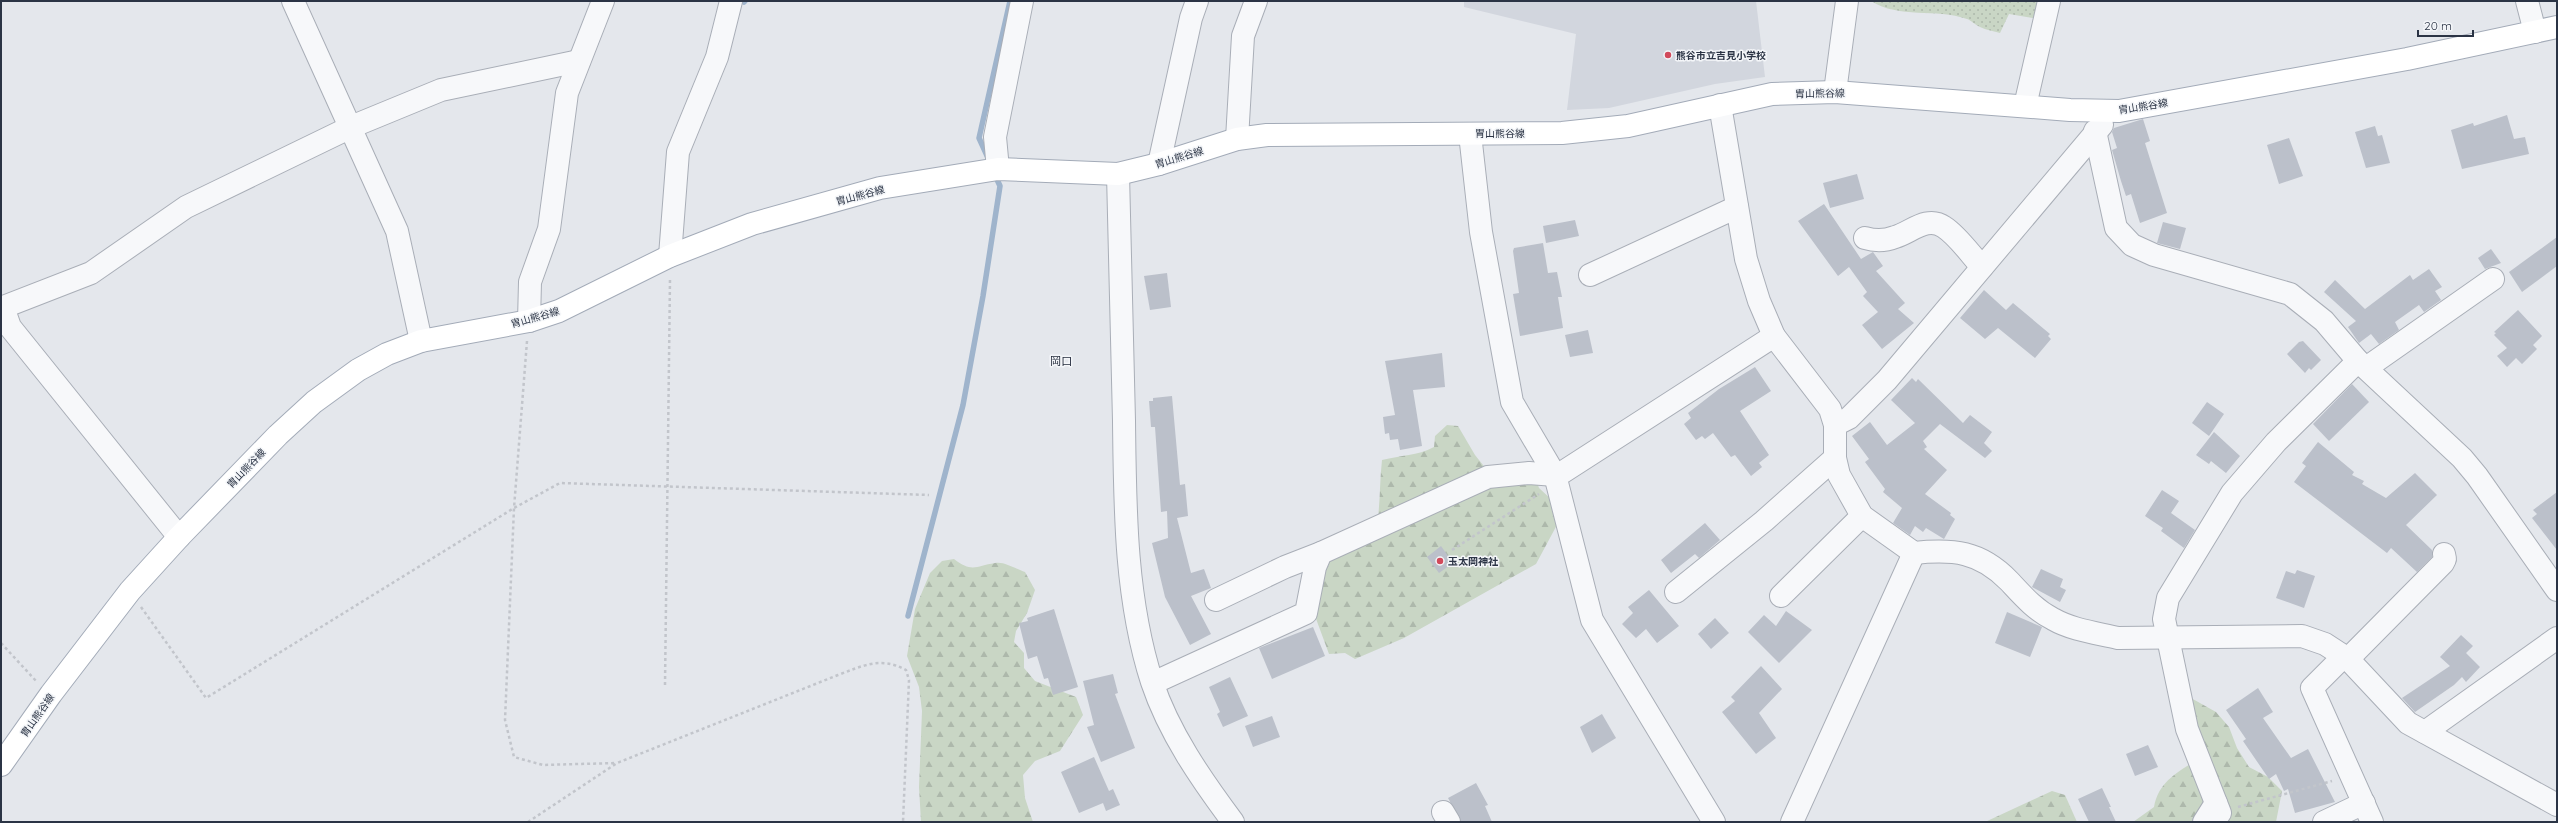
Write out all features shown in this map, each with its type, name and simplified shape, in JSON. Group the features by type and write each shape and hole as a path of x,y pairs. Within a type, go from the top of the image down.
{"main road":[{"name":"胄山熊谷線","path":"1,765 51,694 130,590 179,536 278,435 314,402 358,370 387,354 422,341 529,321 559,311 670,256 752,224 880,188 991,170 1118,174 1159,164 1237,139 1267,135 1311,133 1562,133 1628,126 1772,94 1835,92 2025,106 2119,111 2407,59 2557,28"}],"street":[{"path":"293,1 397,231 422,341"},
{"path":"529,321 530,282 549,229 566,93 603,1"},
{"path":"670,256 678,152 717,56 731,1"},
{"path":"991,170 995,136 1017,16 1022,1"},
{"path":"1159,164 1191,18 1197,1"},
{"path":"1237,139 1243,36 1256,1"},
{"path":"1835,92 1847,1"},
{"path":"2025,106 2049,1"},
{"path":"2527,1 2535,32"},
{"path":"179,536 10,327 2,308 91,274 186,207 351,127 441,90 579,62"},
{"path":"1720,105 1746,259 1759,301 1774,336 1830,409 1835,425 1835,458 1839,476 1862,516 1914,553 1937,550 1965,553 1986,561 2009,581 2025,601 2053,620 2118,638 2302,636 2325,644 2346,657 2408,723 2557,806"},
{"path":"1835,425 1849,418 1887,380 2095,131 2119,111"},
{"path":"2095,131 2116,228 2132,245 2154,255 2290,294 2324,321 2362,364 2462,458 2477,476 2557,590"},
{"path":"1470,134 1481,232 1512,402 1556,479 1592,620 1714,822"},
{"path":"1118,174 1126,511 1135,618 1153,683 1176,736 1208,789 1233,822"},
{"path":"1590,275 1737,207"},
{"path":"1865,238 1876,241 1896,237 1924,224 1934,223 1944,226 1982,266"},
{"path":"2213,812 2187,729 2164,619 2168,598 2232,492 2276,442 2362,364 2493,279"},
{"path":"1216,600 1285,567 1321,553 1488,477 1529,473 1556,479 1774,336"},
{"path":"1676,592 1764,521 1835,458"},
{"path":"1781,596 1862,516"},
{"path":"1153,683 1306,613 1315,567 1321,553"},
{"path":"1792,822 1914,553"},
{"path":"2324,822 2368,813 2312,688 2346,657 2442,563 2445,559 2444,554"},
{"path":"2425,732 2557,638"}],"path":[{"path":"665,684 670,256"},
{"path":"529,321 514,508 505,720 514,757 543,764 617,763"},
{"path":"1452,550 1556,479"},
{"path":"130,590 206,698 514,508 560,483 668,485 929,495"},
{"path":"1,643 26,673 51,694"},
{"path":"528,822 617,763 873,662 888,662 906,670 909,680 903,822"},
{"path":"2213,812 2352,776"}],"shaded area":[{"name":"熊谷市立吉見小学校","path":"1464,1 1756,1 1765,77 1715,84 1609,108 1567,110 1576,34 1464,7"}],"green space":[{"path":"1871,1 2040,1 2038,19 2009,14 2000,33 1982,28 1969,20 1955,16 1893,10"},
{"path":"1447,425 1458,426 1475,455 1499,485 1526,485 1537,482 1539,488 1553,501 1558,523 1536,564 1404,638 1355,659 1345,653 1329,654 1315,616 1325,562 1375,534 1378,516 1382,460 1415,454 1434,447 1435,436"},
{"path":"954,559 965,566 970,567 999,563 1006,564 1025,572 1035,590 1027,613 1016,631 1014,642 1024,653 1024,668 1035,681 1076,697 1083,715 1060,751 1035,761 1023,775 1025,798 1033,822 921,822 919,787 922,711 919,687 907,656 915,609 930,573 942,561"},
{"path":"2191,698 2216,712 2229,727 2237,748 2249,767 2268,777 2282,791 2276,822 2133,822 2154,807 2160,790 2165,783 2178,772 2201,757"},
{"path":"2052,791 2065,795 2077,822 1985,822"}],"building":[{"path":"2507,115 2514,139 2525,137 2529,154 2462,169 2451,130 2473,123 2474,126"},
{"path":"2143,119 2150,141 2145,143 2167,213 2140,223 2131,194 2126,196 2121,181 2112,150 2117,148 2112,132 2114,128"},
{"path":"2375,126 2378,136 2382,135 2390,163 2366,168 2355,132"},
{"path":"2289,138 2303,176 2279,184 2267,145"},
{"path":"1857,174 1864,199 1830,208 1823,183"},
{"path":"1824,204 1861,259 1873,252 1883,266 1876,271 1905,303 1898,309 1914,323 1882,349 1862,325 1878,312 1863,296 1867,292 1849,267 1838,276 1798,221"},
{"path":"1575,220 1579,236 1546,243 1543,226"},
{"path":"2163,222 2186,228 2180,249 2157,243"},
{"path":"2557,237 2557,266 2522,292 2509,272"},
{"path":"1543,243 1548,273 1557,272 1562,297 1558,297 1563,328 1520,336 1513,294 1519,293 1513,251 1514,248"},
{"path":"2491,249 2501,263 2485,269 2478,258"},
{"path":"2429,269 2442,287 2435,291 2441,300 2424,312 2419,305 2395,322 2399,330 2379,344 2371,334 2359,343 2348,327 2356,321 2324,292 2335,280 2365,309 2410,275 2413,280"},
{"path":"1167,273 1171,307 1150,310 1144,276"},
{"path":"1984,290 2006,310 2013,303 2050,334 2048,336 2051,339 2035,358 1998,328 1985,339 1960,318"},
{"path":"2518,310 2542,336 2533,345 2537,349 2522,364 2516,358 2507,367 2497,356 2507,348 2494,335 2496,333 2494,332"},
{"path":"1588,330 1593,353 1570,357 1565,335"},
{"path":"2303,341 2321,360 2311,370 2309,368 2305,373 2287,354 2299,342"},
{"path":"1442,353 1445,387 1413,390 1422,446 1400,450 1398,439 1390,440 1389,433 1385,434 1383,417 1395,415 1385,361"},
{"path":"1755,367 1771,391 1740,411 1769,455 1759,463 1762,467 1751,476 1735,455 1731,457 1713,433 1705,439 1702,436 1696,440 1684,424 1691,418 1688,413 1719,389"},
{"path":"1912,378 1916,382 1918,379 1963,423 1970,415 1992,432 1984,443 1992,451 1985,458 1940,424 1923,441 1927,447 1924,449 1947,470 1925,494 1951,513 1950,515 1955,519 1944,539 1926,528 1923,532 1915,526 1910,535 1893,523 1902,508 1883,492 1885,489 1865,462 1869,459 1852,436 1870,422 1887,445 1915,423 1891,400"},
{"path":"2352,384 2369,402 2329,441 2313,424"},
{"path":"1172,396 1180,485 1185,484 1188,516 1177,518 1191,573 1204,569 1211,588 1191,596 1211,634 1190,645 1165,597 1152,543 1168,538 1167,511 1161,512 1155,427 1151,427 1149,401 1153,401 1153,398"},
{"path":"2207,402 2224,414 2209,436 2192,423"},
{"path":"2214,432 2240,456 2226,473 2211,461 2209,464 2196,455"},
{"path":"2318,442 2354,472 2352,475 2364,481 2362,484 2386,498 2415,473 2437,495 2406,525 2432,550 2432,557 2417,572 2391,548 2387,553 2294,482 2306,466 2302,463"},
{"path":"2162,490 2179,501 2171,513 2195,530 2184,548 2161,531 2163,528 2145,516"},
{"path":"2557,492 2557,550 2532,518 2537,514 2533,510"},
{"path":"1705,523 1720,540 1699,558 1695,554 1671,573 1661,560"},
{"name":"玉太岡神社","path":"1441,546 1453,563 1439,573 1427,557"},
{"path":"2041,569 2063,579 2060,587 2066,590 2060,602 2032,587"},
{"path":"2297,570 2315,576 2304,608 2276,598 2286,571 2295,574"},
{"path":"1649,590 1679,626 1657,643 1646,629 1636,638 1622,624 1633,613 1628,607"},
{"path":"1054,609 1078,687 1053,695 1048,678 1044,679 1037,656 1028,659 1019,623 1028,621 1027,618"},
{"path":"1786,611 1812,630 1779,663 1748,632 1764,615 1776,626"},
{"path":"2007,612 2042,627 2030,657 1995,643"},
{"path":"1715,618 1729,633 1711,649 1698,634"},
{"path":"1313,627 1325,656 1272,679 1259,648"},
{"path":"2461,635 2473,646 2466,653 2480,667 2466,682 2462,677 2454,685 2415,712 2402,698 2450,666 2440,657"},
{"path":"1761,666 1782,689 1759,713 1776,738 1756,754 1722,712 1735,701 1731,697"},
{"path":"1113,674 1118,693 1115,694 1135,748 1101,762 1087,727 1094,725 1083,681"},
{"path":"1230,677 1248,716 1223,727 1217,714 1220,712 1209,687"},
{"path":"2258,688 2273,712 2263,718 2291,758 2308,749 2335,802 2295,813 2288,789 2284,791 2276,774 2269,779 2243,741 2246,739 2226,710"},
{"path":"1602,714 1616,738 1592,753 1580,727"},
{"path":"1272,716 1280,737 1253,747 1245,726"},
{"path":"2148,745 2158,767 2135,776 2126,754"},
{"path":"1094,757 1109,791 1113,789 1120,805 1106,811 1103,803 1079,813 1061,772"},
{"path":"1476,783 1488,805 1485,806 1492,822 1461,822 1448,798"},
{"path":"2102,788 2116,822 2089,822 2078,799"}],"waterway":[{"path":"989,160 979,138 1010,1"},
{"path":"908,616 963,405 983,296 1000,186 994,173"}],"place":[{"name":"熊谷市立吉見小学校","path":"1668,55"},
{"name":"玉太岡神社","path":"1440,561"}],"district":[{"name":"岡口","path":"1061,361"}]}
